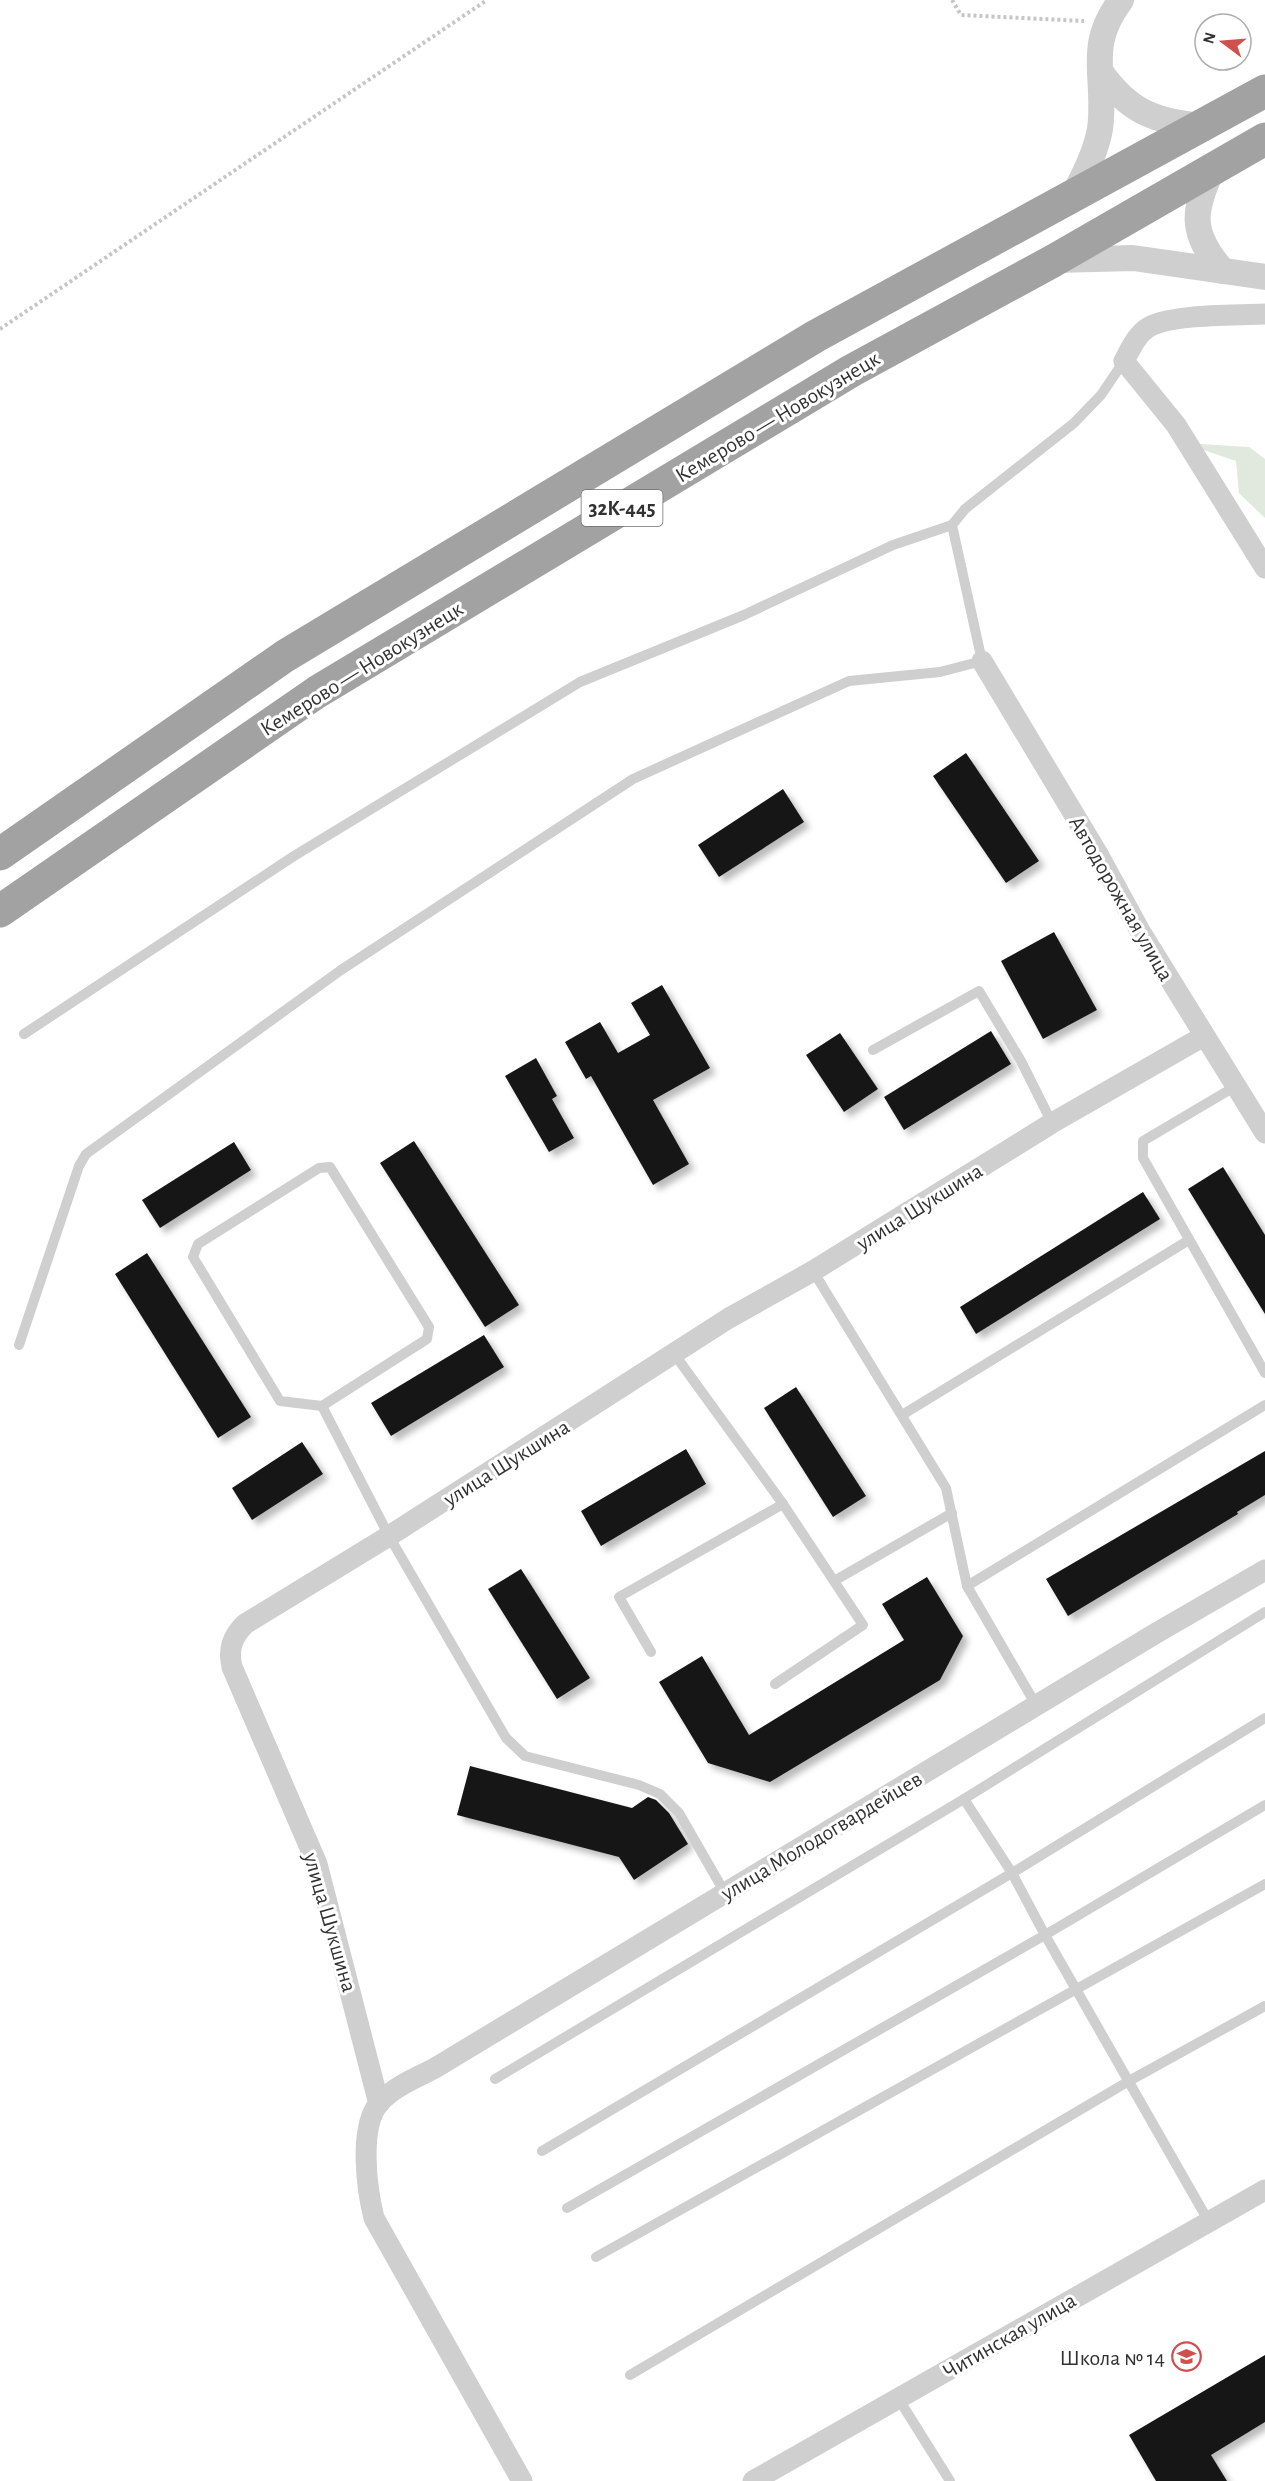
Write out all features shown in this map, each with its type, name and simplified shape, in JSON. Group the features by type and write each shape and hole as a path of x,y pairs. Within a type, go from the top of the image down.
{"highway":[{"name":"32К-445","path":"0,854 285,656 816,336 1265,91"},
{"name":"Кемерово — Новокузнецк","path":"0,910 316,692 851,371 1053,261 1265,139"}],"street":[{"path":"1074,194 1086,172 1100,130 1099,53 1106,21 1121,0"},
{"path":"1100,71 1113,91 1143,113 1159,120 1201,126"},
{"path":"1213,168 1200,194 1196,215 1198,233 1207,253 1223,271"},
{"path":"1053,261 1133,258 1265,277"},
{"path":"1265,314 1166,321 1149,327 1136,339 1124,361 1176,425 1265,568"},
{"name":"Автодорожная улица","path":"981,661 1204,1036 1265,1133"},
{"name":"улица Шукшина","path":"379,2104 317,1864 231,1667 229,1652 236,1634 245,1624 675,1355 729,1318 813,1271 1052,1124 1204,1036"},
{"name":"улица Молодогвардейцев","path":"379,2104 399,2087 435,2068 1036,1705 1265,1570"},
{"path":"379,2104 369,2130 366,2153 366,2187 374,2218 522,2481"},
{"name":"Читинская улица","path":"753,2481 1265,2190"}],"lane":[{"path":"24,1034 294,856 580,682 744,615 893,545 952,525 965,509 1074,423 1101,395 1124,361"},
{"path":"19,1345 79,1166 86,1154 341,970 633,779 849,681 940,672 981,661 952,525"},
{"path":"873,1050 979,991 1021,1061 1052,1124"},
{"path":"1236,1086 1143,1141 1143,1158 1265,1372"},
{"path":"319,1167 330,1167 429,1327 427,1339 322,1406 280,1401 193,1257 198,1244 319,1167"},
{"path":"902,1415 1189,1240"},
{"path":"813,1271 946,1488 967,1586 1036,1705"},
{"path":"675,1355 783,1504 863,1625 775,1684"},
{"path":"322,1406 388,1536 506,1737 525,1756 639,1785 660,1794 679,1814 725,1893"},
{"path":"967,1586 1265,1406"},
{"path":"651,1652 619,1597 783,1504"},
{"path":"834,1581 952,1513"},
{"path":"495,2079 964,1799 1265,1612"},
{"path":"542,2151 1012,1873 1265,1718"},
{"path":"964,1799 1012,1873 1209,2222"},
{"path":"567,2208 1045,1935 1265,1805"},
{"path":"597,2257 1265,1884"},
{"path":"630,2374 1129,2081 1265,2006"},
{"path":"898,2398 950,2481"}],"path":[{"path":"0,329 487,0"},
{"path":"952,0 961,15 1054,22 1106,21"}],"shaded area":[{"path":"1183,443 1249,447 1265,459 1265,518 1239,493 1236,461"}],"building":[{"path":"966,753 1039,861 1006,883 933,776"},
{"path":"783,789 804,822 719,877 698,845"},
{"path":"1054,932 1097,1010 1043,1039 1001,961"},
{"path":"662,985 710,1068 653,1100 689,1164 653,1185 591,1076 586,1079 565,1042 600,1022 618,1053 650,1035 631,1003"},
{"path":"991,1031 1011,1064 904,1130 884,1097"},
{"path":"840,1033 878,1089 844,1112 806,1055"},
{"path":"536,1058 557,1096 552,1099 574,1138 549,1152 505,1076"},
{"path":"414,1141 519,1305 485,1327 380,1163"},
{"path":"234,1142 251,1170 160,1228 142,1200"},
{"path":"1223,1167 1265,1235 1265,1314 1188,1189"},
{"path":"1143,1192 1160,1219 976,1334 960,1307"},
{"path":"147,1253 251,1417 218,1438 115,1274"},
{"path":"484,1335 504,1367 391,1436 371,1403"},
{"path":"796,1387 866,1496 833,1517 764,1408"},
{"path":"302,1442 323,1474 252,1520 232,1488"},
{"path":"686,1449 706,1484 601,1546 581,1511"},
{"path":"1265,1451 1265,1495 1237,1512 1238,1514 1068,1616 1046,1579"},
{"path":"521,1569 590,1678 557,1699 488,1589"},
{"path":"927,1577 963,1636 940,1680 770,1782 708,1763 659,1682 702,1656 749,1735 904,1640 882,1604"},
{"path":"470,1766 632,1808 648,1797 656,1800 669,1813 688,1844 634,1880 619,1857 457,1815"},
{"path":"1265,2355 1265,2422 1211,2455 1227,2481 1156,2481 1129,2435"}],"place":[{"name":"Школа № 14","path":"1186,2357"}]}
